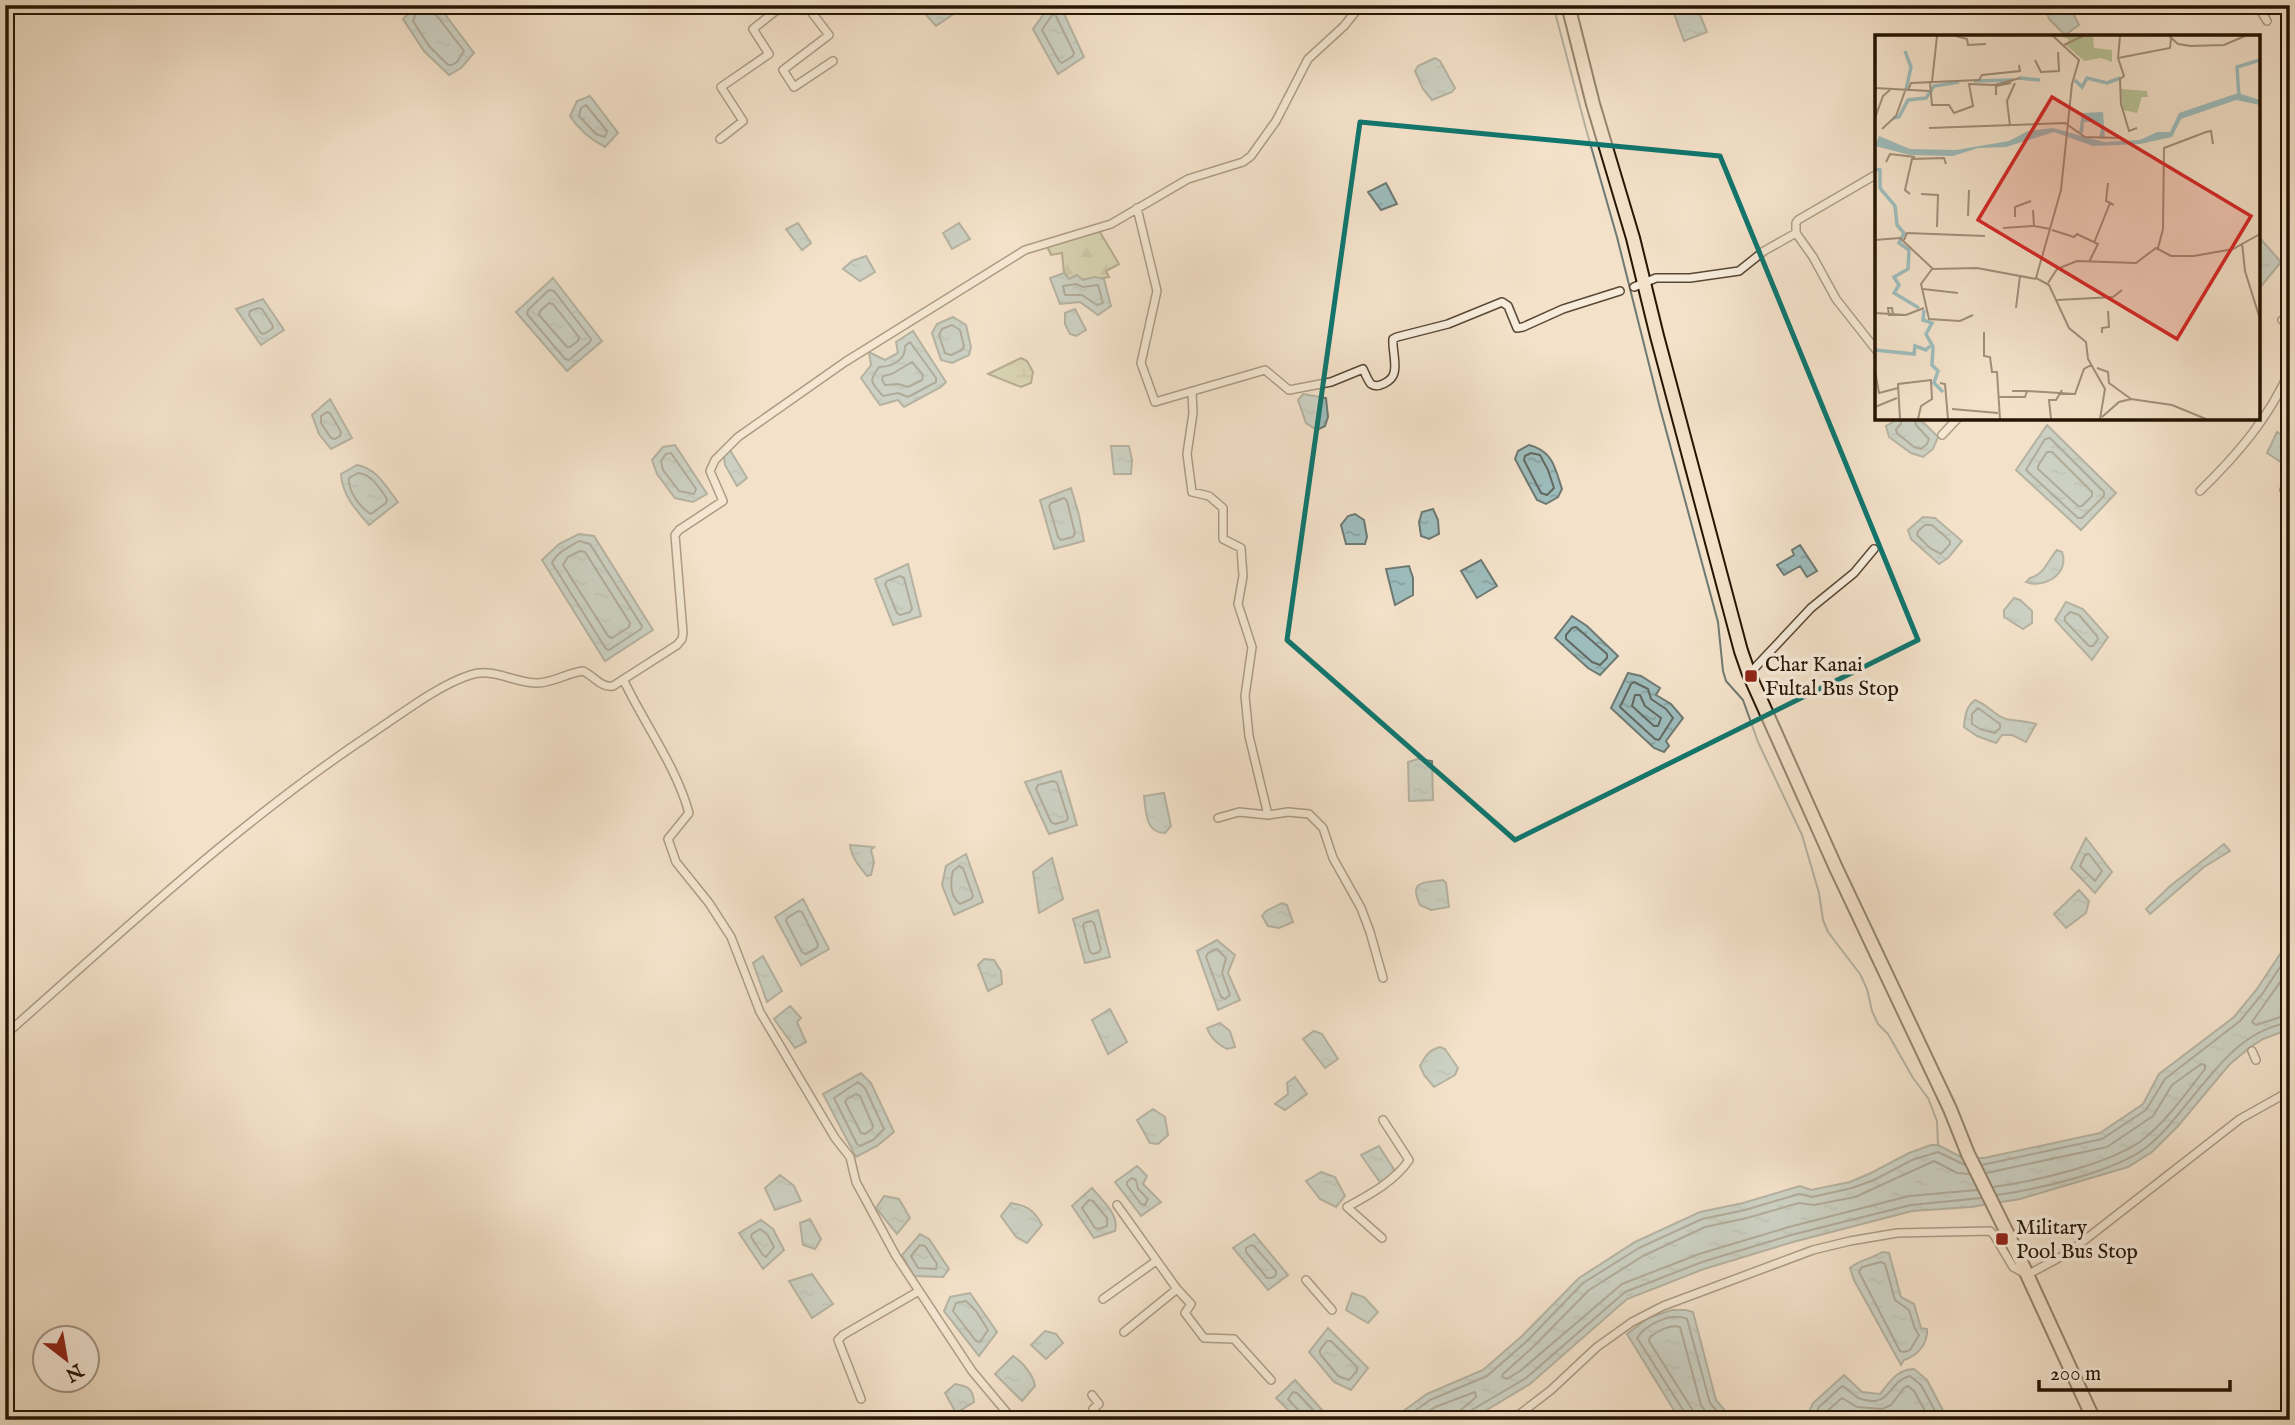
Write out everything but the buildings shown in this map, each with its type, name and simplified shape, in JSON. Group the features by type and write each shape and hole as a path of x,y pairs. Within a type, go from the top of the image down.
{"highway":[{"path":"1568,5 1590,93 1619,186 1639,284 1749,674 1824,843 2094,1420"}],"street":[{"path":"720,139 743,121 721,87 769,54 754,29 783,5"},
{"path":"806,5 829,35 783,70 794,87 833,61"},
{"path":"5,1035 175,885 283,795 431,695 464,677 481,673 493,673 536,683 549,682 583,671 607,687 624,681 677,645 682,639 675,535 678,530 723,501 710,471 715,460 726,448 845,362 1025,250 1101,228 1188,179 1233,167 1251,156 1276,121 1308,59 1345,26 1362,5"},
{"path":"2257,5 2267,21"},
{"path":"1875,175 1796,223 1796,233 1836,299 1875,348"},
{"path":"1137,208 1157,291 1141,363 1155,402 1265,370 1289,390 1331,382 1363,369 1370,383 1382,384 1389,381 1394,373 1393,339 1396,337 1448,324 1502,302 1508,306 1517,328 1523,327 1563,309 1620,291"},
{"path":"1639,284 1656,278 1690,278 1739,271 1764,251 1796,233"},
{"path":"2282,320 2290,325"},
{"path":"2200,491 2261,424 2290,370"},
{"path":"1192,391 1193,413 1187,454 1192,492 1209,496 1223,508 1223,539 1241,548 1243,576 1238,604 1252,647 1245,696 1249,736 1268,815"},
{"path":"1942,435 1956,420"},
{"path":"1749,674 1811,608 1854,573 1874,549"},
{"path":"624,681 651,729 689,813 668,839 676,862 709,902 731,937 760,1012 829,1128 850,1157 856,1182 877,1225 972,1371 1013,1420"},
{"path":"1218,818 1239,812 1268,815 1289,812 1309,814 1323,828 1334,858 1361,908 1383,978"},
{"path":"2252,1051 2256,1060"},
{"path":"1512,1420 1632,1322 1663,1306 1813,1250 1897,1233 1990,1231 2013,1267 2027,1275 2068,1253 2240,1119 2290,1091"},
{"path":"1382,1238 1347,1207 1402,1171 1409,1160 1383,1120"},
{"path":"1117,1205 1156,1261 1191,1304 1185,1313 1203,1338 1234,1339 1272,1380"},
{"path":"1103,1299 1156,1261"},
{"path":"1306,1280 1332,1310"},
{"path":"1124,1332 1177,1289"},
{"path":"861,1399 838,1340 919,1291"},
{"path":"1092,1395 1100,1404 1093,1409 1103,1420"}],"highlighted area":[{"path":"1360,122 1720,156 1918,640 1515,840 1287,640"}],"green space":[{"path":"1100,232 1119,264 1106,271 1109,277 1069,279 1064,273 1062,253 1051,255 1046,244"},
{"path":"1021,358 1027,361 1033,372 1031,383 1021,387 988,374"}],"water":[{"path":"416,5 438,5 474,53 461,68 449,75 424,51 403,19"},
{"path":"917,5 943,5 952,15 936,26"},
{"path":"1050,5 1060,5 1084,57 1058,74 1033,29"},
{"path":"1671,5 1696,5 1707,32 1684,41"},
{"path":"2048,5 2069,5 2079,25 2065,35 2049,19 2046,9"},
{"path":"1435,58 1440,61 1455,88 1452,92 1432,100 1423,89 1415,71 1418,66"},
{"path":"590,96 618,133 605,147 585,134 570,116 577,101"},
{"path":"1386,183 1397,204 1381,210 1368,192"},
{"path":"798,223 811,243 802,250 786,229"},
{"path":"959,223 970,239 952,249 943,233"},
{"path":"2260,238 2281,262 2260,288"},
{"path":"866,256 875,272 860,281 843,269 852,261"},
{"path":"1064,273 1069,279 1077,275 1083,280 1095,277 1104,279 1111,306 1098,315 1080,302 1060,304 1050,278"},
{"path":"553,278 602,341 567,371 516,312"},
{"path":"263,299 284,330 261,345 236,309"},
{"path":"1075,309 1086,330 1076,336 1070,334 1065,324 1065,313"},
{"path":"953,317 966,325 971,347 969,355 952,363 941,360 932,333 937,324"},
{"path":"913,331 946,382 904,407 898,400 880,405 861,378 871,365 869,352 885,360 898,353 896,342"},
{"path":"1303,394 1326,398 1328,417 1325,426 1317,430 1306,423 1298,400"},
{"path":"330,399 352,438 331,449 319,434 312,415"},
{"path":"1896,420 1921,420 1938,437 1933,449 1923,457 1911,453 1889,437 1886,426"},
{"path":"2047,425 2116,493 2081,530 2016,470"},
{"path":"2277,432 2290,440 2290,468 2267,453"},
{"path":"675,445 707,494 693,502 675,498 657,474 652,460 663,447"},
{"path":"1529,445 1548,456 1555,467 1562,489 1558,497 1546,504 1537,500 1515,459 1518,451"},
{"path":"1111,446 1129,446 1131,474 1114,474"},
{"path":"730,450 747,478 737,486 725,465 724,456"},
{"path":"357,465 376,474 398,502 369,525 350,502 342,482 341,474"},
{"path":"1071,488 1084,541 1054,549 1040,500"},
{"path":"1433,509 1438,520 1439,534 1429,539 1421,536 1419,522 1422,512"},
{"path":"1355,514 1364,520 1367,537 1365,544 1346,544 1341,525 1348,516"},
{"path":"1923,517 1935,518 1962,541 1948,558 1939,564 1911,539 1908,530"},
{"path":"579,534 594,536 653,630 605,661 542,560 559,544"},
{"path":"1800,545 1817,571 1807,577 1800,566 1784,575 1777,565 1794,555 1792,550"},
{"path":"2057,550 2062,552 2064,560 2059,573 2041,583 2026,582 2042,570"},
{"path":"1481,560 1497,586 1477,598 1461,571"},
{"path":"908,564 921,616 893,625 875,579"},
{"path":"1409,566 1413,578 1413,595 1395,605 1386,569"},
{"path":"2014,598 2032,611 2032,623 2023,629 2004,617 2004,610"},
{"path":"2066,602 2083,609 2108,637 2092,660 2055,620"},
{"path":"1572,616 1587,626 1618,656 1600,675 1588,668 1555,638"},
{"path":"1628,673 1641,676 1660,688 1656,695 1671,704 1683,718 1666,741 1669,746 1664,752 1654,748 1611,708"},
{"path":"1975,700 2006,719 2036,724 2026,742 2012,735 2002,735 1996,743 1977,736 1964,727 1966,712"},
{"path":"1418,759 1432,761 1433,800 1409,801 1408,762"},
{"path":"1061,771 1077,825 1049,834 1025,782"},
{"path":"1164,793 1171,826 1165,833 1158,832 1150,825 1144,796"},
{"path":"2086,838 2112,872 2095,893 2071,868"},
{"path":"2224,844 2230,851 2204,867 2150,914 2146,909 2170,886"},
{"path":"850,845 874,847 871,850 874,862 871,875 867,876 859,865"},
{"path":"966,854 983,902 954,915 942,885 946,866"},
{"path":"1052,858 1063,899 1039,913 1033,872"},
{"path":"1443,880 1446,883 1449,907 1431,910 1420,905 1417,886"},
{"path":"2079,890 2089,901 2086,913 2066,928 2054,914"},
{"path":"803,899 829,949 801,965 775,917"},
{"path":"1282,903 1287,905 1293,922 1279,928 1268,926 1262,916"},
{"path":"1098,910 1110,957 1085,963 1073,919"},
{"path":"2290,939 2290,1029 2263,1039 2229,1065 2178,1126 2152,1152 2128,1167 2020,1199 1971,1207 1912,1211 1793,1242 1704,1269 1627,1299 1530,1384 1470,1420 1391,1420 1427,1394 1483,1370 1522,1336 1579,1278 1635,1242 1700,1212 1743,1203 1800,1186 1811,1190 1850,1182 1931,1145 1938,1145 1963,1158 1984,1158 2100,1133 2143,1104 2159,1074 2234,1017 2257,989"},
{"path":"1217,940 1235,955 1228,973 1240,1000 1218,1010 1197,951"},
{"path":"763,956 782,991 767,1002 753,963"},
{"path":"984,959 994,960 1001,971 1002,984 988,991 978,965"},
{"path":"790,1006 801,1018 797,1022 806,1042 795,1048 774,1019"},
{"path":"1110,1009 1127,1042 1108,1054 1092,1020"},
{"path":"1220,1023 1230,1031 1235,1047 1227,1049 1211,1035 1207,1028"},
{"path":"1314,1031 1322,1034 1338,1059 1325,1068 1303,1039"},
{"path":"1440,1047 1445,1049 1458,1068 1455,1075 1434,1087 1420,1066 1428,1054"},
{"path":"861,1073 871,1083 894,1132 877,1146 856,1157 823,1094"},
{"path":"1295,1077 1307,1094 1285,1110 1275,1104 1288,1094 1287,1083"},
{"path":"1153,1109 1165,1117 1168,1135 1158,1144 1150,1143 1137,1120"},
{"path":"1379,1146 1397,1174 1382,1185 1361,1155"},
{"path":"1137,1166 1147,1176 1143,1184 1161,1202 1141,1216 1115,1182"},
{"path":"1321,1172 1335,1177 1345,1196 1336,1207 1320,1199 1306,1181"},
{"path":"780,1175 794,1186 801,1201 775,1210 765,1188"},
{"path":"1092,1188 1109,1208 1116,1225 1115,1231 1094,1238 1072,1206"},
{"path":"884,1196 899,1199 910,1218 897,1234 876,1208"},
{"path":"1011,1203 1030,1210 1042,1225 1027,1243 1016,1237 1001,1216"},
{"path":"810,1219 821,1239 815,1249 803,1245 800,1223"},
{"path":"761,1220 773,1229 784,1250 763,1269 739,1233"},
{"path":"920,1234 929,1239 949,1269 943,1277 914,1276 902,1255"},
{"path":"1254,1234 1288,1275 1268,1290 1233,1248"},
{"path":"1882,1252 1889,1253 1901,1297 1914,1304 1921,1328 1927,1329 1921,1348 1901,1365 1850,1268"},
{"path":"812,1274 833,1304 812,1318 789,1281"},
{"path":"970,1293 997,1332 979,1356 944,1311 950,1297"},
{"path":"1352,1293 1364,1297 1378,1312 1368,1323 1346,1310"},
{"path":"1672,1310 1693,1312 1716,1400 1733,1420 1680,1420 1627,1334 1648,1318"},
{"path":"1328,1328 1368,1368 1351,1390 1334,1382 1309,1352"},
{"path":"1045,1331 1056,1334 1063,1343 1046,1359 1031,1345"},
{"path":"1013,1356 1027,1369 1035,1386 1022,1401 995,1374"},
{"path":"1914,1369 1927,1380 1948,1420 1805,1420 1813,1403 1844,1375 1862,1392 1880,1394 1898,1374"},
{"path":"1295,1380 1324,1412 1316,1420 1298,1420 1276,1398"},
{"path":"955,1384 969,1388 974,1402 956,1413 945,1393"}],"waterway":[{"path":"1553,5 1718,622 1726,681 1743,700 1758,742 1802,835 1828,932 1860,974 1878,1024 1888,1034 1913,1078 1928,1098 1937,1121 1938,1145"}],"place":[{"name":"Char Kanai Fultal Bus Stop","path":"1751,676"},
{"name":"Military Pool Bus Stop","path":"2002,1239"}]}
